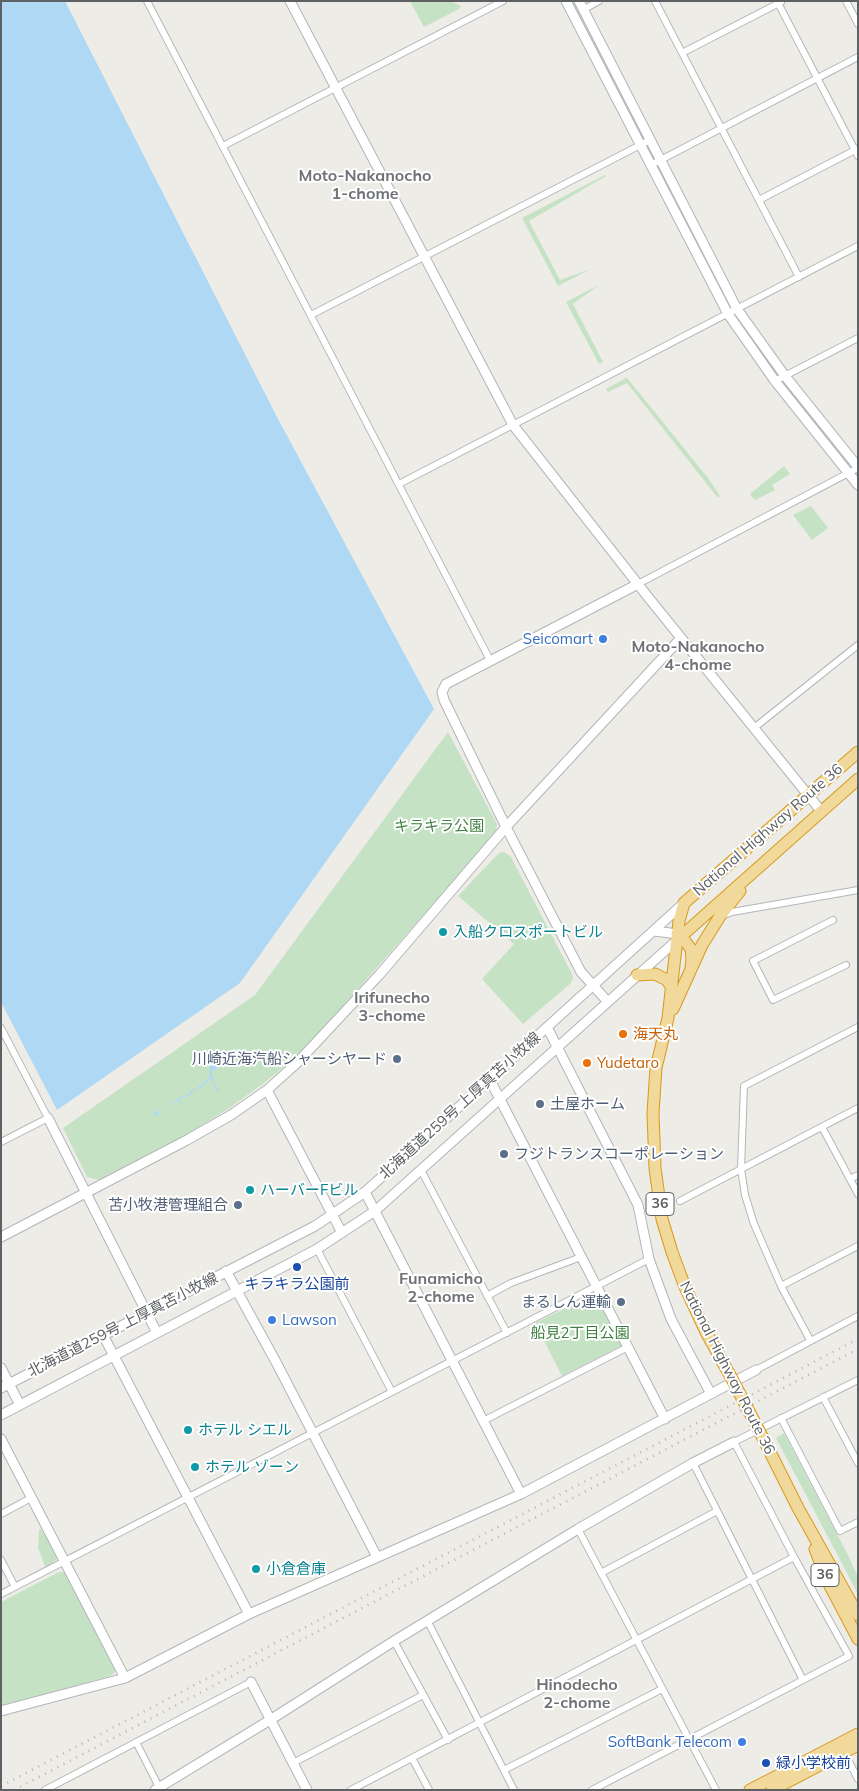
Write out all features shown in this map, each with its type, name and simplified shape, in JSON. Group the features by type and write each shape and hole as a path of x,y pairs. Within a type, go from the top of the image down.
{"highway":[{"name":"National Highway Route 36","path":"857,755 684,903 678,920 679,937 668,1018 656,1068 653,1113 655,1168 662,1219 685,1287 706,1332 731,1376 798,1508 858,1615"},
{"name":"National Highway Route 36","path":"679,937 858,779"},
{"name":"National Highway Route 36","path":"668,1018 702,945 720,916 758,868"},
{"name":"36","path":"679,937 691,949 691,972"},
{"path":"638,975 655,974 667,980 672,988"},
{"name":"National Highway Route 36","path":"798,1508 828,1582 858,1639"},
{"path":"750,1790 858,1734"},
{"path":"772,1790 858,1745"}],"street":[{"path":"147,1 490,660"},
{"path":"290,1 513,425 681,638 821,811"},
{"path":"223,146 503,1"},
{"path":"566,1 728,314 775,381 858,485"},
{"path":"599,1 581,5 737,309 785,376 858,468 490,660 446,684 442,692 444,700 506,827 581,972 608,1002"},
{"path":"655,1 799,277"},
{"path":"846,1 858,24"},
{"path":"682,53 779,2 817,78 857,151 759,200"},
{"path":"651,165 858,57"},
{"path":"311,315 650,140"},
{"path":"399,484 858,246"},
{"path":"775,381 858,338"},
{"path":"1,1237 231,1116 266,1090 297,1063 380,974 506,827 681,638"},
{"path":"754,728 858,645"},
{"path":"720,916 732,912 858,890"},
{"name":"北海道道259号 上厚真苫小牧線","path":"6,1386 315,1226 332,1215 364,1192 684,903"},
{"path":"833,920 753,961 773,1000 846,965"},
{"path":"655,931 679,937"},
{"name":"北海道道259号 上厚真苫小牧線","path":"1,1415 317,1249 375,1211 679,937"},
{"path":"810,1340 781,1286 754,1224 745,1195 741,1169 744,1086 858,1027"},
{"path":"1,1028 157,1332"},
{"path":"547,1028 638,1205 649,1259 671,1319 711,1394"},
{"path":"490,1080 665,1419"},
{"path":"266,1090 342,1233"},
{"path":"680,1201 858,1108"},
{"path":"1,1142 48,1118"},
{"path":"822,1127 858,1194"},
{"path":"421,1170 507,1333"},
{"path":"850,1179 858,1175"},
{"path":"364,1192 521,1494"},
{"path":"781,1286 858,1246"},
{"path":"317,1249 392,1392"},
{"path":"487,1296 511,1284 581,1257"},
{"path":"1,1594 649,1259"},
{"path":"226,1272 313,1433 377,1557"},
{"path":"1,1711 125,1678 249,1614 521,1494 858,1316"},
{"path":"103,1335 249,1614"},
{"path":"483,1421 628,1346"},
{"path":"1,1368 6,1386 20,1404"},
{"path":"136,1742 157,1789 578,1529 734,1442 858,1380"},
{"path":"823,1397 857,1458"},
{"path":"781,1418 840,1531 858,1522"},
{"path":"1,1439 125,1678"},
{"path":"592,1790 849,1656 794,1557 734,1442"},
{"path":"693,1464 804,1680"},
{"path":"1,1514 31,1498"},
{"path":"601,1573 717,1511"},
{"path":"578,1529 716,1790"},
{"path":"351,1790 794,1557"},
{"path":"1,1560 16,1587"},
{"path":"428,1622 514,1790"},
{"path":"394,1641 448,1740"},
{"path":"45,1790 251,1682 307,1790"},
{"path":"504,1770 662,1689"},
{"path":"293,1763 423,1695"},
{"path":"844,1752 858,1779"},
{"path":"412,1758 429,1790"}],"green space":[{"path":"410,1 450,1 461,6 459,9 424,27"},
{"path":"570,1 575,1 620,86 623,99 621,100"},
{"path":"605,175 529,221 560,280 591,269 558,286 522,218"},
{"path":"599,285 573,304 603,362 599,364 566,302"},
{"path":"626,378 708,478 720,496 718,498 627,383 608,392 606,389"},
{"path":"784,466 790,474 772,485 775,490 755,500 750,494"},
{"path":"811,506 828,528 812,540 793,515"},
{"name":"キラキラ公園","path":"448,732 497,824 496,833 319,1033 293,1059 228,1109 186,1135 99,1180 87,1177 63,1128 255,995"},
{"path":"504,852 511,857 573,978 571,983 523,1024 482,979 514,944 458,896 499,853"},
{"name":"船見2丁目公園","path":"594,1294 623,1345 562,1376 535,1323"},
{"path":"784,1433 848,1555 858,1577 858,1594 776,1438"},
{"path":"41,1529 57,1556 56,1560 47,1567 38,1548 39,1530"},
{"path":"59,1572 67,1574 116,1667 115,1672 110,1676 1,1707 1,1602"}],"water":[{"path":"1,1 65,1 277,417 434,709 240,983 57,1110 1,1002"},
{"path":"217,1055 221,1057 221,1061 219,1066 212,1072 214,1083 219,1091 217,1091 211,1078 190,1095 179,1099 182,1105 177,1100 162,1110 178,1098 188,1095 210,1077 210,1065"},
{"path":"162,1110 158,1116 154,1115 155,1112"}],"railway":[{"path":"1,1786 858,1339"},
{"path":"14,1790 858,1349"}],"place":[{"name":"Seicomart","path":"603,639"},
{"name":"入船クロスポートビル","path":"443,932"},
{"name":"海天丸","path":"623,1034"},
{"name":"川崎近海汽船シャーシヤード","path":"397,1059"},
{"name":"Yudetaro","path":"587,1063"},
{"name":"土屋ホーム","path":"540,1104"},
{"name":"フジトランスコーポレーション","path":"504,1154"},
{"name":"ハーバーFビル","path":"250,1190"},
{"name":"苫小牧港管理組合","path":"238,1205"},
{"name":"キラキラ公園前","path":"297,1267"},
{"name":"まるしん運輸","path":"621,1302"},
{"name":"Lawson","path":"272,1320"},
{"name":"ホテル シエル","path":"188,1430"},
{"name":"ホテル ゾーン","path":"195,1467"},
{"name":"小倉倉庫","path":"256,1569"},
{"name":"SoftBank Telecom","path":"742,1742"},
{"name":"緑小学校前","path":"766,1763"}],"district":[{"name":"Moto-Nakanocho 1-chome","path":"365,185"},
{"name":"Moto-Nakanocho 4-chome","path":"698,656"},
{"name":"Irifunecho 3-chome","path":"392,1007"},
{"name":"Funamicho 2-chome","path":"441,1288"},
{"name":"Hinodecho 2-chome","path":"577,1694"}]}
